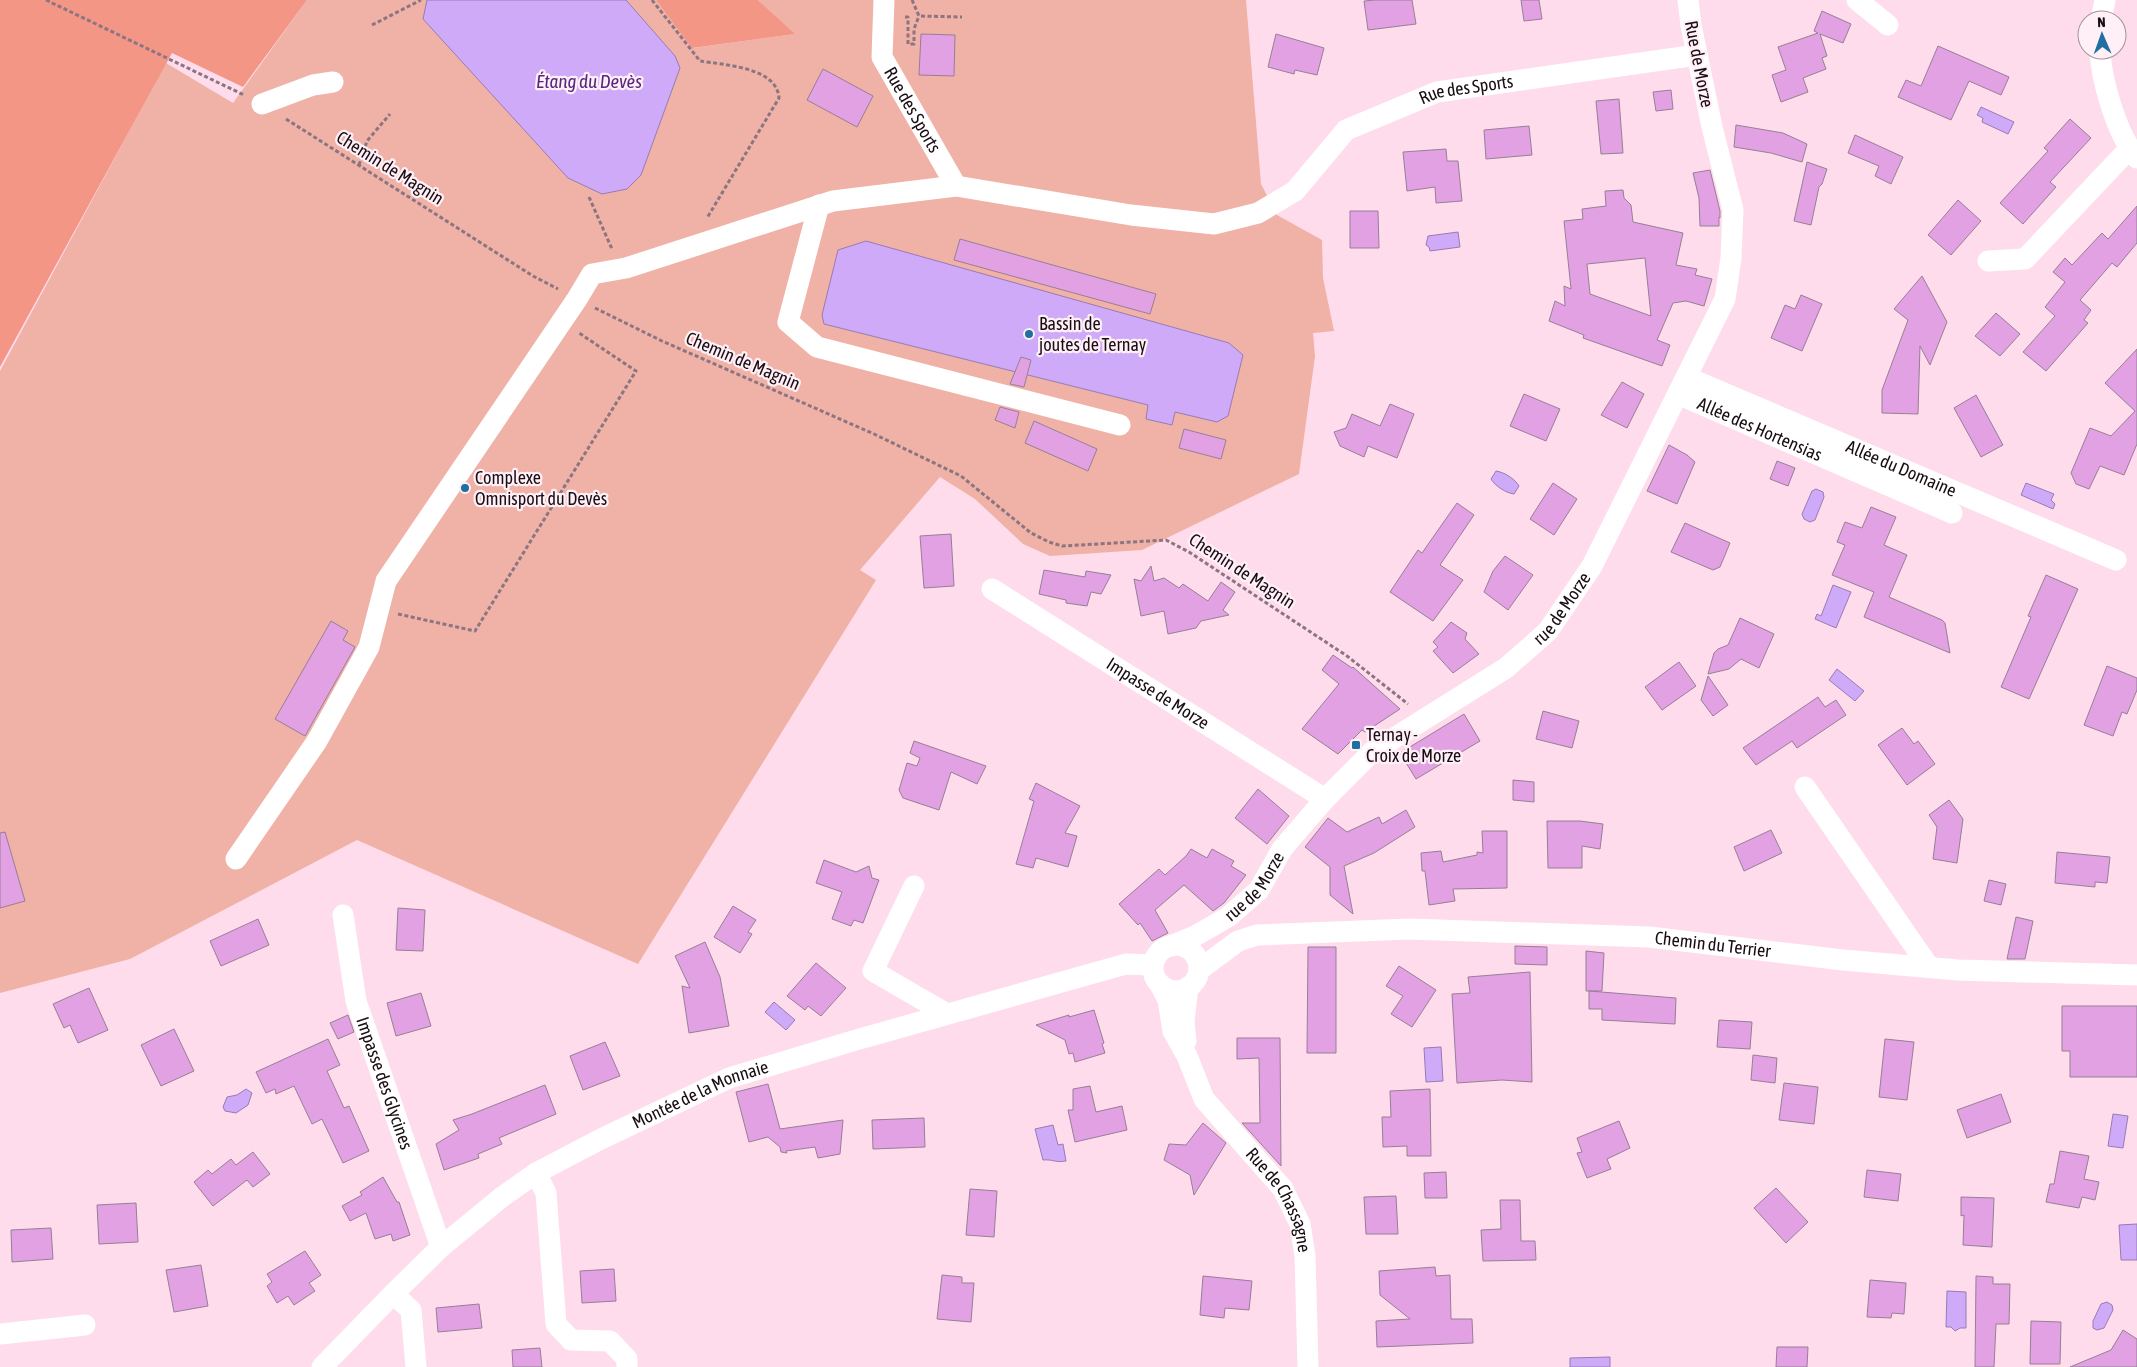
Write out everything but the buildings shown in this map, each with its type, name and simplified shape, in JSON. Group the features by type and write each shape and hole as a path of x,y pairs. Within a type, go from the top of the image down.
{"street":[{"name":"Rue des Sports","path":"884,0 882,57 956,186"},
{"name":"Rue de Morze","path":"1688,0 1712,127"},
{"path":"1857,0 1888,25"},
{"name":"Rue des Sports","path":"236,859 317,741 369,648 386,581 592,274 626,268 832,201 956,186 1131,215 1214,224 1258,213 1295,191 1346,130 1437,92 1697,55"},
{"path":"1988,261 2025,260 2133,153 2108,97 2102,60"},
{"path":"262,104 313,85 333,82"},
{"name":"rue de Morze","path":"1223,951 1241,911 1259,890 1282,849 1325,799 1372,752 1506,668 1548,631 1592,566 1725,299 1731,258 1733,210 1712,127"},
{"path":"819,205 788,322 817,347 1120,425"},
{"name":"Allée des Hortensias","path":"1682,386 1952,513"},
{"name":"Allée du Domaine","path":"1682,386 2116,560"},
{"name":"Impasse de Morze","path":"992,589 1325,799"},
{"path":"1805,787 1929,967"},
{"path":"914,886 873,971 947,1014"},
{"path":"1241,911 1261,924 1287,933"},
{"name":"rue de Morze","path":"1171,946 1195,936 1241,911"},
{"name":"Impasse des Glycines","path":"343,914 356,1001 441,1247"},
{"name":"Chemin du Terrier","path":"1223,951 1238,941 1257,935 1409,929 1650,937 1843,960 1958,970 2137,974"},
{"path":"1171,946 1185,947 1191,951 1198,963 1184,1021 1188,1056 1173,1031 1168,1000 1156,975 1159,953 1171,946"},
{"path":"1156,975 1170,990 1182,990 1223,951"},
{"name":"Montée de la Monnaie","path":"322,1367 441,1247 502,1197 536,1173 601,1139 729,1078 1126,964 1156,975"},
{"name":"Rue de Chassagne","path":"1188,1056 1204,1099 1283,1189 1300,1224 1305,1256 1308,1367"},
{"path":"536,1173 546,1193 556,1324 571,1340 610,1341 626,1360 627,1367"},
{"path":"393,1294 411,1310 416,1367"},
{"path":"0,1334 85,1325"}],"path":[{"name":"Chemin de Magnin","path":"46,0 262,104 533,276 577,299 662,341 874,434 961,476 1031,533 1049,542 1062,546 1166,540 1189,552 1348,656 1424,718"},
{"path":"372,25 421,0"},
{"path":"652,0 700,61 748,70 771,79 778,88 779,98 697,234 700,243"},
{"path":"912,0 919,16 962,16"},
{"path":"359,164 367,141 390,114"},
{"path":"589,197 610,246"},
{"path":"378,610 476,631 636,371 581,335"}],"shaded area":[{"path":"0,0 307,0 243,87 172,53 0,367"},
{"name":"Complexe Omnisport du Devès","path":"307,0 656,0 693,48 794,34 758,0 1246,0 1261,184 1277,215 1322,240 1323,278 1334,331 1313,333 1315,356 1299,474 1142,550 1050,556 1023,544 975,499 940,477 860,570 876,580 638,964 357,840 130,959 0,993 0,371 166,63 233,103"},
{"path":"656,0 758,0 795,34 692,48"}],"water":[{"name":"Étang du Devès","path":"427,0 626,0 675,56 680,68 641,175 627,189 602,194 568,178 423,19"},
{"path":"1981,107 2014,122 2008,134 1982,122 1983,118 1977,115"},
{"path":"1458,232 1460,247 1430,251 1426,245 1428,236"},
{"name":"Bassin de joutes de Ternay","path":"866,241 1229,343 1243,355 1228,416 1217,422 1175,412 1172,425 1146,419 1148,405 824,324 822,315 838,250"},
{"path":"1496,471 1506,474 1517,483 1519,486 1514,494 1504,491 1493,482 1491,479"},
{"path":"2026,483 2054,494 2051,500 2055,504 2053,509 2021,495"},
{"path":"1816,489 1823,492 1824,497 1815,520 1810,522 1804,519 1802,514 1812,491"},
{"path":"1833,585 1851,592 1836,628 1815,619 1817,614 1821,616"},
{"path":"1837,669 1864,691 1855,701 1829,680"},
{"path":"774,1002 795,1020 786,1030 765,1012"},
{"path":"1441,1047 1443,1081 1426,1082 1424,1048"},
{"path":"246,1089 252,1093 248,1105 236,1113 225,1111 223,1107 227,1097 237,1095"},
{"path":"2113,1114 2128,1116 2123,1148 2108,1146"},
{"path":"1053,1125 1058,1145 1063,1144 1066,1161 1043,1160 1035,1129"},
{"path":"2137,1224 2137,1260 2121,1260 2119,1225"},
{"path":"1947,1291 1966,1292 1966,1328 1960,1328 1955,1331 1951,1327 1946,1327"},
{"path":"2107,1302 2112,1305 2113,1310 2104,1328 2097,1330 2093,1328 2093,1321 2101,1304"},
{"path":"1610,1357 1610,1367 1570,1367 1570,1358"}],"place":[{"name":"Bassin de joutes de Ternay","path":"1029,334"},
{"name":"Complexe Omnisport du Devès","path":"465,488"},
{"name":"Ternay - Croix de Morze","path":"1356,745"}]}
